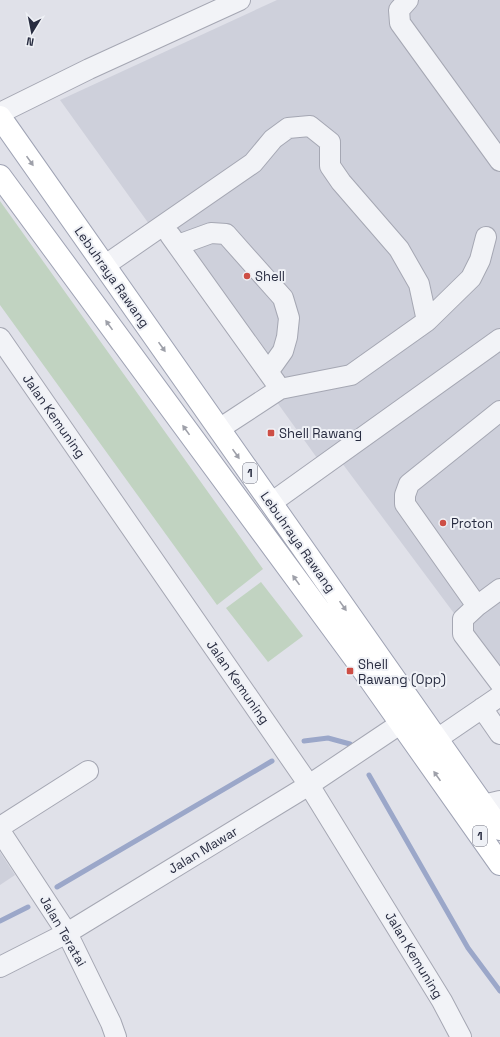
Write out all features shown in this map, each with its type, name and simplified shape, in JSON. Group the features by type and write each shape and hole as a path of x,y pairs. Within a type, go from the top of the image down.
{"main road":[{"name":"Lebuhraya Rawang","path":"0,117 7,134 104,266 437,739 491,803 500,829"},
{"name":"Lebuhraya Rawang","path":"4,184 359,664 500,864"}],"street":[{"path":"0,113 89,69 240,0"},
{"path":"408,0 399,10 400,23 500,161"},
{"path":"104,266 253,163 273,139 288,128 310,126 330,142 330,166 341,182 399,249 419,284 427,322"},
{"path":"163,225 280,389"},
{"path":"178,246 212,233 226,234 282,298 288,318 287,337 283,351 268,372"},
{"path":"219,429 280,389 351,375 427,322 471,278 480,260 486,237"},
{"name":"Jalan Kemuning","path":"0,338 309,785 438,994 462,1037"},
{"path":"271,503 500,339"},
{"path":"477,606 405,504 404,496 409,484 500,411"},
{"path":"500,589 477,606 463,619 463,634 500,683"},
{"path":"437,739 500,696"},
{"path":"482,708 500,734"},
{"name":"Jalan Mawar","path":"0,967 67,932 309,785 400,724"},
{"path":"0,827 88,771"},
{"name":"Jalan Teratai","path":"0,831 67,932 111,1023 116,1037"}],"shaded area":[{"path":"277,0 500,0 500,328 317,458 60,100"},
{"path":"500,350 500,675 342,463"},
{"path":"0,852 15,875 0,885"}],"green space":[{"path":"0,201 263,569 217,605 0,305"},
{"path":"261,582 303,636 268,662 226,608"}],"waterway":[{"path":"304,741 328,738 350,744"},
{"path":"57,887 272,761"},
{"path":"369,775 468,948 500,991"},
{"path":"0,921 28,907"}],"place":[{"name":"Shell","path":"247,276"},
{"name":"Shell Rawang","path":"271,433"},
{"name":"Proton","path":"443,523"},
{"name":"Shell Rawang (Opp)","path":"350,671"}]}
